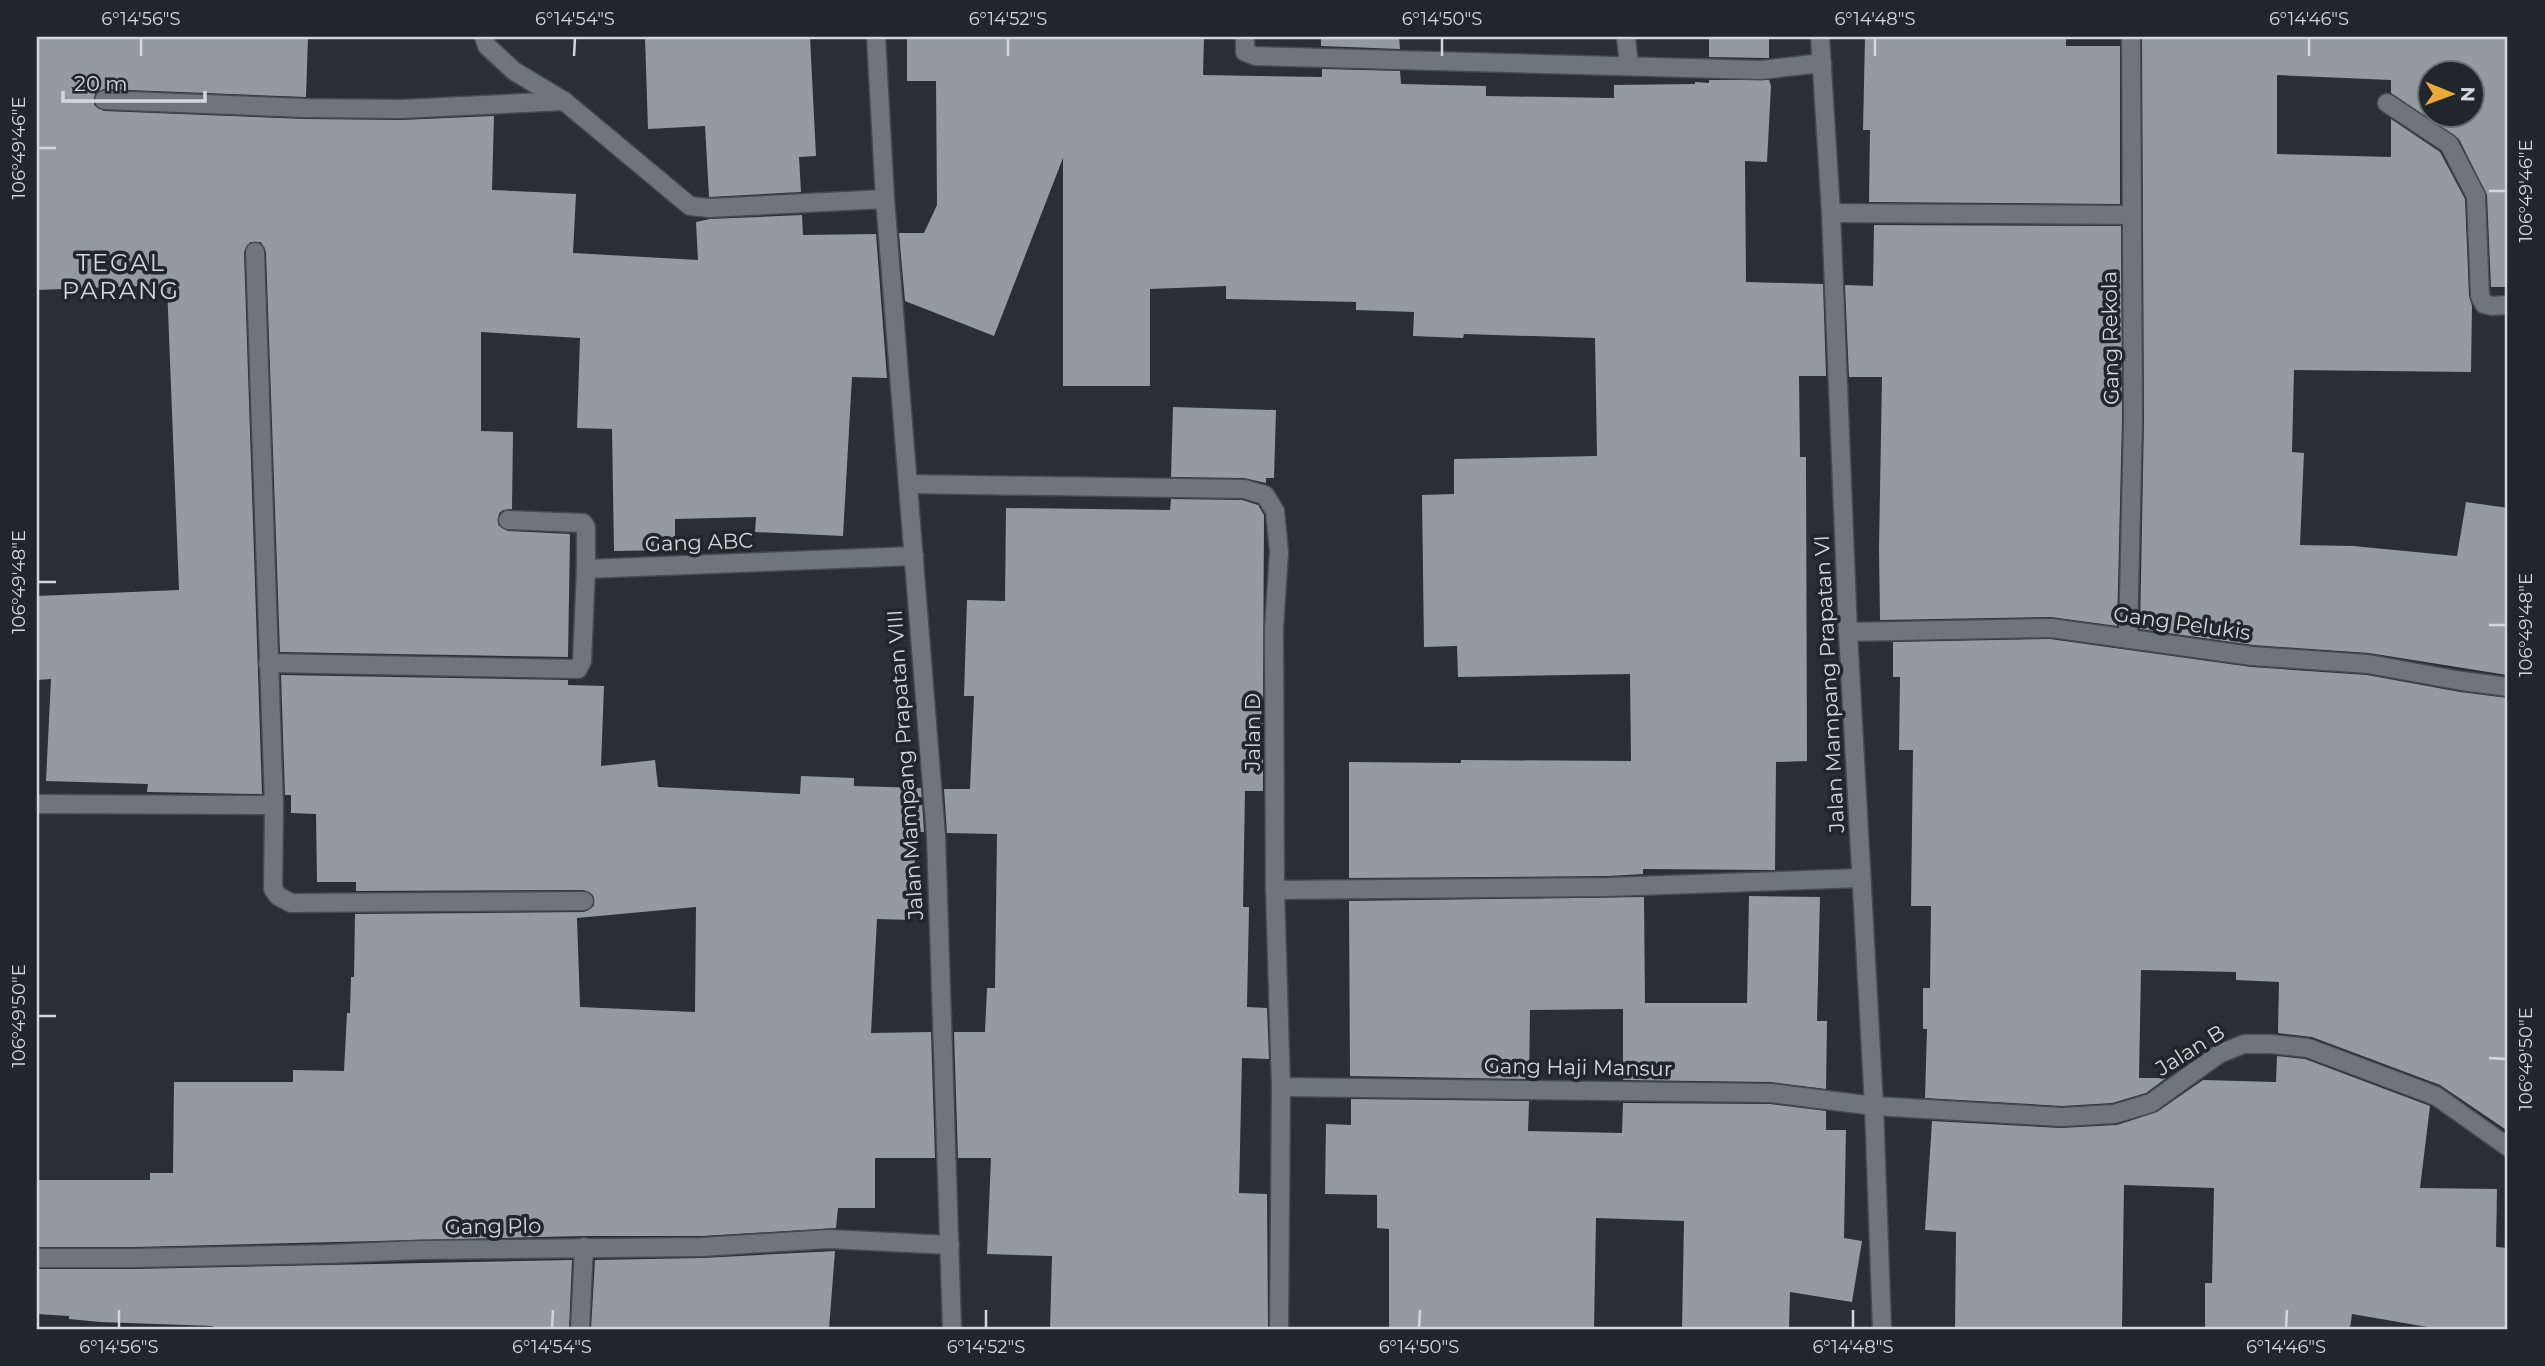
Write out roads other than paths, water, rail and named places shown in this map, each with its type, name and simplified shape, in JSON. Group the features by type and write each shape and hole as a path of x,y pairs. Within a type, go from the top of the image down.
{"street":[{"path":"484,37 488,46 514,71 564,100 690,206 709,208 885,199"},
{"name":"Jalan Mampang Prapatan VIII","path":"876,37 885,199 936,836 952,1329"},
{"path":"1626,37 1629,65"},
{"name":"Jalan Mampang Prapatan VI","path":"1820,37 1831,213 1848,632 1874,1106 1882,1329"},
{"name":"Gang Rekola","path":"2128,639 2133,421 2132,37"},
{"path":"1247,46 1761,70 1822,63"},
{"path":"104,100 373,109 564,100"},
{"path":"2388,103 2449,144 2476,196 2480,296 2484,303 2492,306 2508,305"},
{"path":"1831,213 2131,215"},
{"path":"255,252 274,804 273,889 278,896 291,903 584,901"},
{"name":"Jalan D","path":"908,484 1244,489 1265,495 1275,511 1279,552 1274,628 1275,890 1281,1087 1279,1329"},
{"path":"268,663 578,669 582,661 586,527 583,523 508,520"},
{"name":"Gang ABC","path":"586,569 914,556"},
{"name":"Gang Pelukis","path":"1848,632 2051,628 2252,656 2368,664 2508,687"},
{"path":"37,804 274,804"},
{"path":"1275,890 1608,887 1861,877"},
{"name":"Jalan B","path":"1874,1106 2062,1117 2114,1114 2151,1103 2220,1054 2244,1044 2271,1044 2308,1048 2436,1096 2508,1147"},
{"name":"Gang Haji Mansur","path":"1281,1087 1771,1093 1874,1106"},
{"name":"Gang Plo","path":"37,1258 702,1247 829,1239 950,1245"},
{"path":"580,1329 584,1247"}],"district":[{"name":"TEGAL PARANG","path":"121,276"}]}
